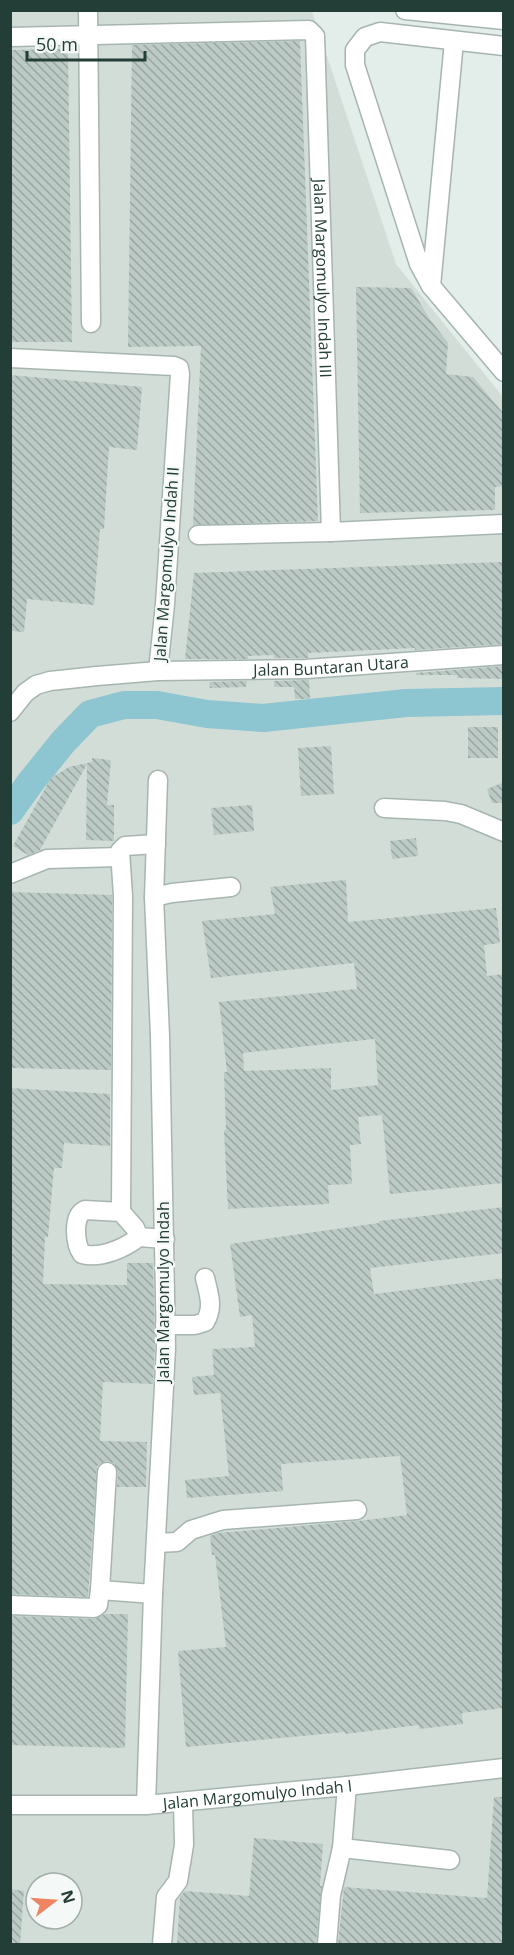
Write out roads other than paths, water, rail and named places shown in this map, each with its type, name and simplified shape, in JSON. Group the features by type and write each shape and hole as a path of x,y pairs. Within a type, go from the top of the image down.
{"street":[{"path":"88,10 91,323"},
{"path":"405,10 504,20"},
{"name":"Jalan Margomulyo Indah III","path":"89,34 309,30 315,36 331,532"},
{"path":"504,46 380,32 365,37 355,50 356,65 418,264 431,285 504,372"},
{"path":"10,36 89,34"},
{"path":"431,285 454,42"},
{"name":"Jalan Margomulyo Indah II","path":"10,358 174,366 179,368 180,374 165,604 158,671 97,675 43,683 25,693 10,712"},
{"path":"198,536 504,524"},
{"name":"Jalan Buntaran Utara","path":"158,671 306,669 504,655"},
{"name":"Jalan Margomulyo Indah","path":"146,1805 165,1324 165,1239 154,897 158,780"},
{"path":"384,808 461,814 504,832"},
{"path":"139,1237 135,1228 121,1212 123,896 120,857 122,847 156,844"},
{"path":"10,874 47,859 120,857"},
{"path":"154,897 231,887"},
{"path":"121,1212 85,1210 80,1212 77,1218 77,1246 80,1252 88,1256 105,1253 130,1244 139,1237 165,1239"},
{"path":"165,1324 195,1325 205,1322 210,1313 210,1302 205,1278"},
{"path":"10,1605 94,1608 98,1605 107,1472"},
{"path":"156,1543 177,1542 191,1530 223,1520 357,1510"},
{"path":"100,1590 153,1594"},
{"name":"Jalan Margomulyo Indah I","path":"10,1805 146,1805 504,1768"},
{"path":"327,1944 331,1895 342,1848 347,1786"},
{"path":"162,1944 166,1897 178,1881 184,1845 183,1802"},
{"path":"342,1848 450,1860"}],"waterway":[{"path":"10,811 63,742 90,714 124,705 157,705 207,714 263,718 406,703 504,701"}]}
